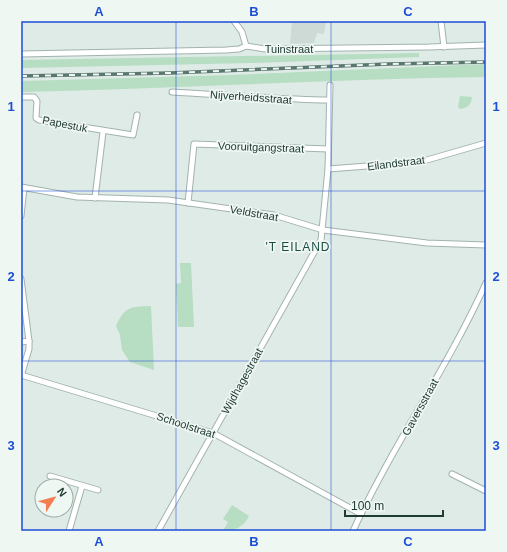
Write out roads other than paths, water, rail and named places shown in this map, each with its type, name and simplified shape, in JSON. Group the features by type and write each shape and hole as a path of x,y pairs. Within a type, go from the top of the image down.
{"street":[{"path":"234,21 244,35 246,46"},
{"path":"442,21 444,47"},
{"name":"Tuinstraat","path":"21,54 226,50 239,49 246,46 265,49 444,47 486,45"},
{"path":"324,230 328,169 330,85"},
{"name":"Nijverheidsstraat","path":"172,92 252,98 329,100"},
{"name":"Papestuk","path":"21,97 34,97 37,101 36,118 39,120 103,132 133,135 137,115"},
{"name":"Papestuk","path":"95,198 103,132"},
{"name":"Eilandstraat","path":"328,169 420,162 486,143"},
{"name":"Vooruitgangstraat","path":"188,203 194,144 328,150"},
{"path":"21,216 23,188"},
{"name":"Veldstraat","path":"23,188 77,197 168,200 274,215 324,230 427,243 486,246"},
{"name":"Wijdhagestraat","path":"158,531 321,240 324,230"},
{"path":"21,279 29,341 29,349 21,376"},
{"name":"Gaversstraat","path":"353,531 361,514 464,332 486,283"},
{"path":"21,342 29,341"},
{"name":"Schoolstraat","path":"21,376 213,433 361,514"},
{"path":"452,474 486,491"},
{"path":"50,476 98,490"},
{"path":"69,531 82,486"}],"railway":[{"path":"21,76 170,73 389,64 486,62"}],"district":[{"name":"'T EILAND","path":"298,247"}]}
